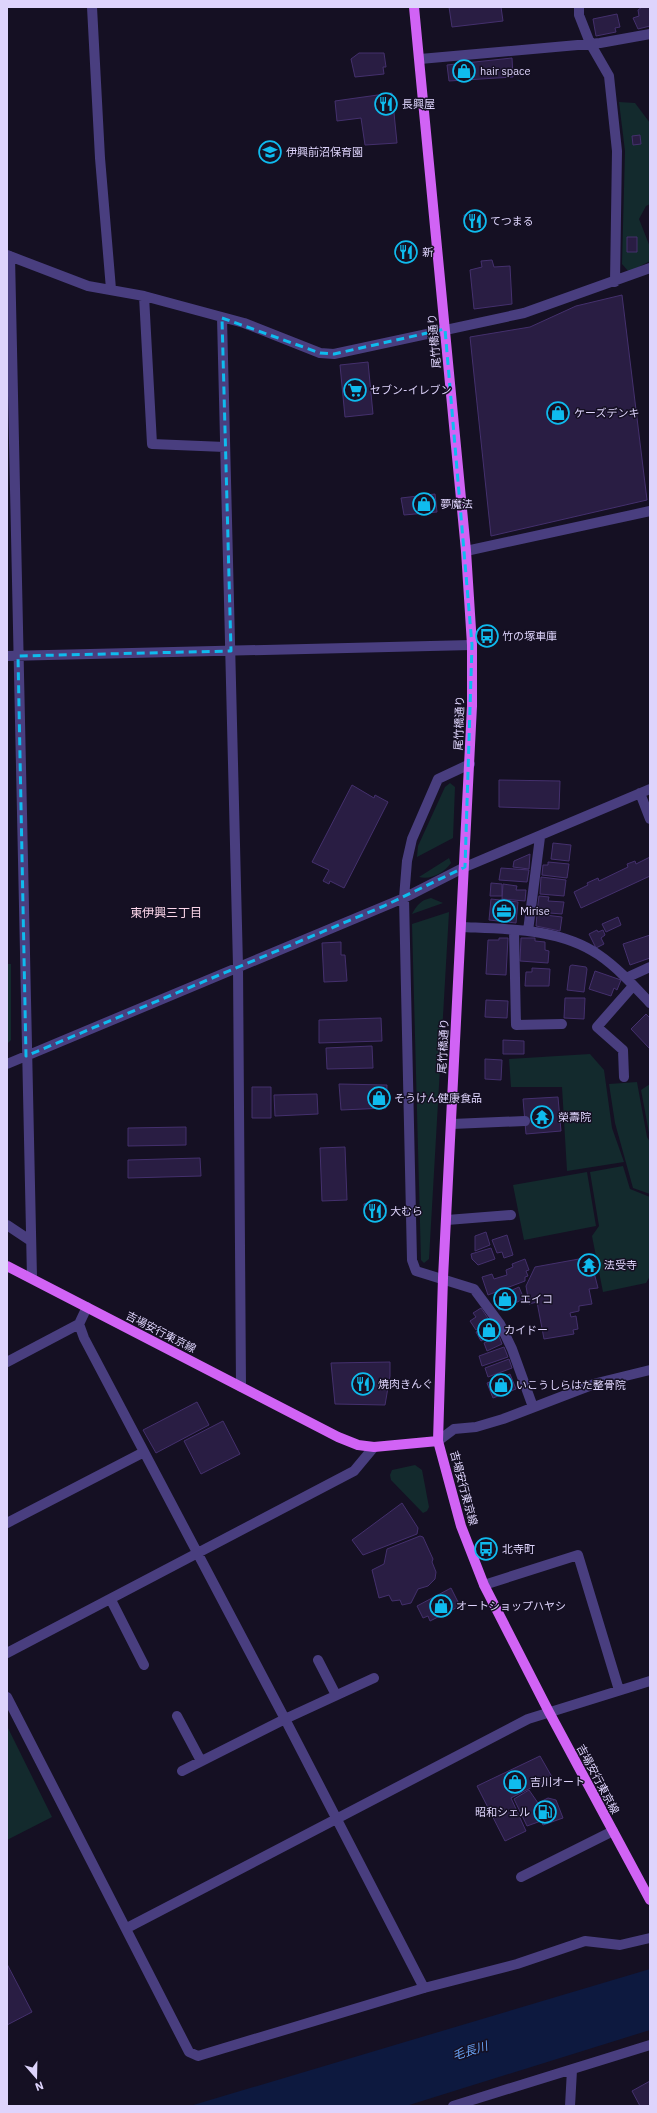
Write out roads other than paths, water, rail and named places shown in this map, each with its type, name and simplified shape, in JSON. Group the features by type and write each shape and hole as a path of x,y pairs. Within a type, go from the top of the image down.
{"main road":[{"name":"尾竹橋通り","path":"414,7 466,551 472,645 470,764 443,1278 438,1441"},
{"name":"吉場安行東京線","path":"7,1266 338,1437 358,1445 374,1447 438,1441 461,1526 484,1585 549,1712 650,1900"}],"street":[{"path":"92,7 100,158 111,289"},
{"path":"579,7 579,15 590,43 609,76 617,150 615,282"},
{"path":"420,59 590,43 650,34"},
{"path":"32,1278 8,256 88,286 144,296 244,323 320,353 334,354 524,313 560,299 615,282 650,268"},
{"path":"144,296 152,444 225,447"},
{"path":"222,318 238,966 241,1387"},
{"path":"466,551 650,511"},
{"path":"7,656 472,645"},
{"path":"470,764 438,779 412,839 407,862 404,898 412,1260 416,1270 474,1289 500,1324 512,1349 533,1407"},
{"path":"7,1064 238,966 404,898 465,867 540,837 645,791 650,819"},
{"path":"528,931 540,837"},
{"path":"461,927 528,931 562,937 598,954 629,976 634,986 650,1003"},
{"path":"514,930 516,1025 562,1024"},
{"path":"629,976 650,967"},
{"path":"624,1077 622,1050 597,1027 634,986"},
{"path":"452,1124 525,1121"},
{"path":"446,1220 511,1215"},
{"path":"7,1225 31,1241"},
{"path":"7,1362 79,1324 87,1307"},
{"path":"79,1324 84,1338 285,1719 424,1988"},
{"path":"438,1441 454,1430 476,1427 503,1419 597,1383 650,1370"},
{"path":"7,1653 111,1600 354,1471 374,1447"},
{"path":"7,1524 144,1452"},
{"path":"484,1585 578,1555 619,1690"},
{"path":"111,1600 144,1664"},
{"path":"318,1660 336,1695"},
{"path":"182,1771 285,1719 374,1678"},
{"path":"127,1928 528,1719 650,1681"},
{"path":"7,1697 127,1928 189,2052 198,2056 424,1988 517,1964 585,1940 620,1945 650,1938"},
{"path":"177,1716 201,1762"},
{"path":"521,1877 613,1831"},
{"path":"453,2106 650,2045"},
{"path":"570,2106 572,2070"}],"water":[{"name":"毛長川","path":"650,1969 650,2030 406,2106 190,2106"}],"place":[{"name":"hair space","path":"464,71"},
{"name":"長興屋","path":"386,104"},
{"name":"伊興前沼保育園","path":"270,152"},
{"name":"てつまる","path":"475,221"},
{"name":"新","path":"406,252"},
{"name":"セブン-イレブン","path":"355,390"},
{"name":"ケーズデンキ","path":"558,413"},
{"name":"夢魔法","path":"424,504"},
{"name":"竹の塚車庫","path":"487,636"},
{"name":"Mirise","path":"504,911"},
{"name":"そうけん健康食品","path":"379,1098"},
{"name":"榮壽院","path":"542,1117"},
{"name":"大むら","path":"375,1211"},
{"name":"法受寺","path":"589,1265"},
{"name":"エイコ","path":"505,1299"},
{"name":"カイドー","path":"489,1330"},
{"name":"焼肉きんぐ","path":"363,1384"},
{"name":"いこうしらはた整骨院","path":"501,1385"},
{"name":"北寺町","path":"486,1549"},
{"name":"オートショップハヤシ","path":"441,1606"},
{"name":"吉川オート","path":"515,1782"},
{"name":"昭和シェル","path":"545,1812"}],"district":[{"name":"東伊興三丁目","path":"166,913"}]}
